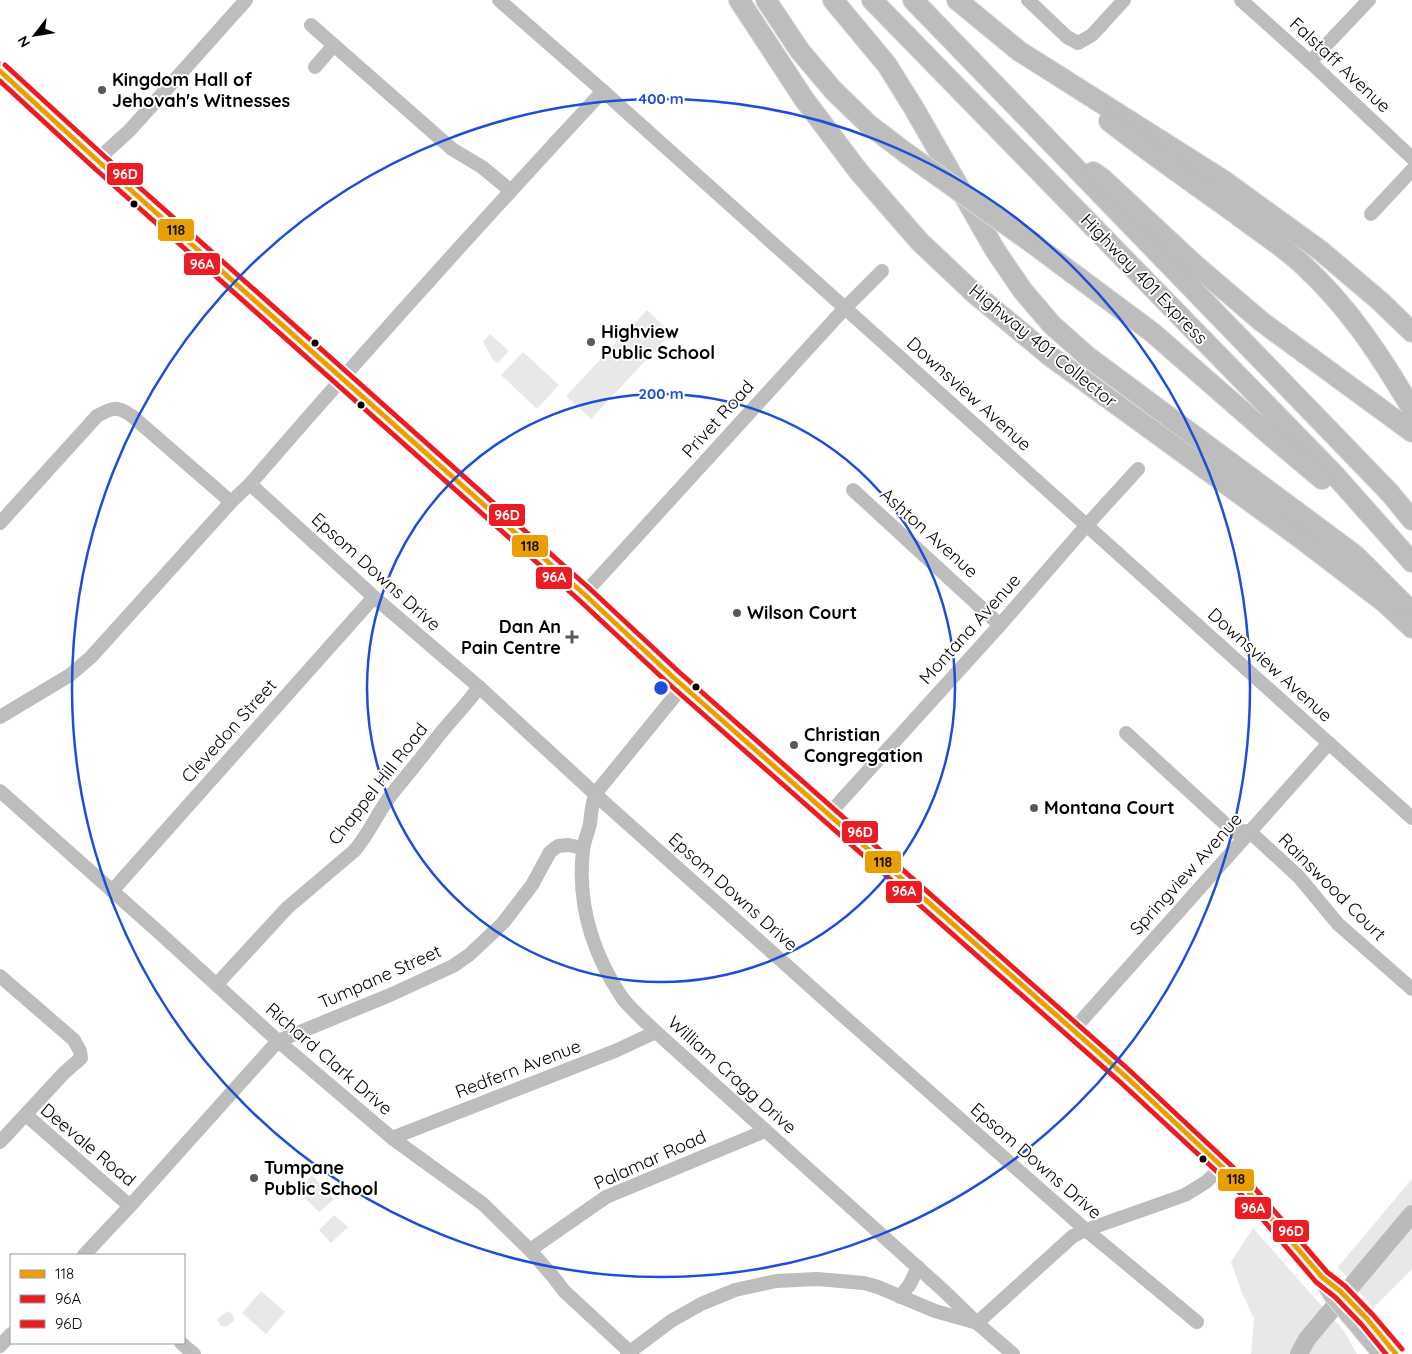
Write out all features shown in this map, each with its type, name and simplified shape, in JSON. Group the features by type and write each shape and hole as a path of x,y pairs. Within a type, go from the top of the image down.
{"highway":[{"name":"Highway 401 Collector","path":"739,0 804,99 853,165 920,242 974,293 1050,356 1303,540 1384,602 1412,628"},
{"path":"766,0 800,51 833,90 868,124 1153,333 1272,437 1384,530"},
{"path":"833,0 887,65 995,250 1023,291 1052,325 1087,356 1355,555 1412,612"},
{"name":"Highway 401 Express","path":"872,0 1327,467 1412,562"},
{"name":"Highway 401 Express","path":"913,0 1390,493 1412,520"},
{"path":"957,0 1136,142 1268,237 1301,264 1337,300 1368,338 1412,409"},
{"path":"1019,51 1223,180 1321,251 1382,302 1412,332"},
{"path":"1050,143 1103,179 1193,263 1262,322 1412,432"}],"main road":[{"path":"0,71 97,160 584,594 683,686 1073,1030 1223,1166 1246,1189 1322,1277 1340,1291 1364,1324 1382,1354"},
{"path":"1364,1324 1396,1354"}],"street":[{"path":"97,160 130,130 246,0"},
{"name":"Downsview Avenue","path":"499,0 603,91 1412,818"},
{"path":"1028,0 1067,38 1078,43 1092,35 1124,0"},
{"name":"Falstaff Avenue","path":"1241,0 1412,158"},
{"path":"1310,62 1369,0"},
{"path":"311,25 452,149 482,167 511,191"},
{"path":"315,67 334,46"},
{"path":"0,717 70,674 91,657 231,502 250,484 341,378 603,91"},
{"path":"1371,214 1412,170"},
{"name":"Privet Road","path":"584,594 845,308 882,271"},
{"path":"0,523 97,416 107,410 116,409 123,410 132,416 231,502"},
{"name":"Montana Avenue","path":"829,814 1138,469"},
{"name":"Epsom Downs Drive","path":"250,484 374,596 479,687 595,794 1086,1230 1197,1322"},
{"name":"Ashton Avenue","path":"853,490 1000,624"},
{"name":"Clevedon Street","path":"112,891 374,596"},
{"name":"William Cragg Drive","path":"683,686 595,794 590,810 590,824 583,848 582,894 592,941 598,956 622,997 656,1032 1013,1354"},
{"name":"Chappel Hill Road","path":"217,984 287,908 354,851 363,841 394,791 405,780 479,687"},
{"path":"1126,733 1234,832 1249,832"},
{"name":"Springview Avenue","path":"1073,1030 1329,743"},
{"name":"Richard Clark Drive","path":"0,791 217,984 278,1041 392,1138 483,1204 530,1250 564,1291 630,1353"},
{"name":"Rainswood Court","path":"1249,832 1299,877 1338,924 1412,989"},
{"name":"Tumpane Street","path":"85,1254 278,1041 390,995 453,966 469,955 503,923 532,885 550,852 558,846 568,845 583,848"},
{"path":"0,976 74,1040 80,1051 81,1058 64,1073 26,1115"},
{"name":"Redfern Avenue","path":"392,1138 615,1051 656,1032"},
{"name":"Deevale Road","path":"0,1142 26,1115 130,1206"},
{"name":"Palamar Road","path":"530,1250 606,1197 765,1131"},
{"path":"630,1353 671,1321 700,1304 734,1290 776,1281 817,1280 864,1283 935,1311 977,1323 1072,1236 1185,1195 1206,1182 1223,1166"},
{"path":"900,1296 910,1284 918,1267"},
{"path":"0,1346 10,1335"},
{"path":"183,1344 194,1354"}],"shaded area":[{"path":"647,310 671,333 591,419 566,396"},
{"path":"490,334 509,351 498,363 493,360 483,342"},
{"path":"523,352 559,385 537,409 501,375"},
{"path":"312,1175 334,1199 319,1212 299,1192"},
{"path":"1412,1179 1412,1269 1373,1308 1338,1267"},
{"path":"334,1215 348,1227 331,1243 319,1230"},
{"path":"1253,1228 1344,1331 1357,1354 1251,1354 1254,1319 1231,1262"},
{"path":"261,1291 285,1312 266,1334 242,1313"},
{"path":"228,1311 233,1315 234,1321 226,1327 221,1326 217,1319"}],"waterway":[{"path":"1299,1354 1307,1339 1412,1214"}],"transit line":[{"name":"96D","path":"5,65 102,154 589,588 679,672 1128,1069 1251,1184 1327,1272 1345,1286 1402,1349"},
{"name":"118","path":"0,71 97,160 584,594 674,678 1123,1074 1246,1189 1322,1277 1340,1291 1368,1320 1396,1354"},
{"name":"96A","path":"0,81 92,166 579,600 669,684 1118,1080 1241,1194 1316,1282 1335,1297 1386,1354"}],"place":[{"name":"Kingdom Hall of Jehovah's Witnesses","path":"102,90"},
{"name":"Highview Public School","path":"591,342"},
{"name":"Wilson Court","path":"737,613"},
{"name":"Dan An Pain Centre","path":"572,637"},
{"name":"Christian Congregation","path":"794,745"},
{"name":"Montana Court","path":"1034,808"},
{"name":"Tumpane Public School","path":"254,1178"}]}
